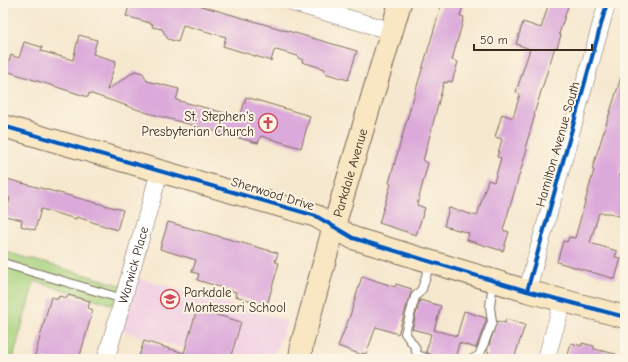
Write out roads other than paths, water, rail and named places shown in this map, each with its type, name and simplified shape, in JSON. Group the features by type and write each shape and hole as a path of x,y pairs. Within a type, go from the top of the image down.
{"street":[{"path":"294,3 392,31"},
{"name":"Parkdale Avenue","path":"299,354 334,226 400,3"},
{"name":"Hamilton Avenue South","path":"527,290 607,3"},
{"name":"Sherwood Drive","path":"3,126 316,216 353,238 563,301 625,317"},
{"name":"Warwick Place","path":"106,359 160,170"},
{"path":"546,359 563,301"}],"lane":[{"path":"429,359 417,355 415,347 405,333 415,297 422,289 430,262"},
{"path":"3,263 124,299"},
{"path":"472,359 479,356 492,322 490,307 493,280"}],"place":[{"name":"St. Stephen's Presbyterian Church","path":"268,123"},
{"name":"Parkdale Montessori School","path":"170,299"}]}
